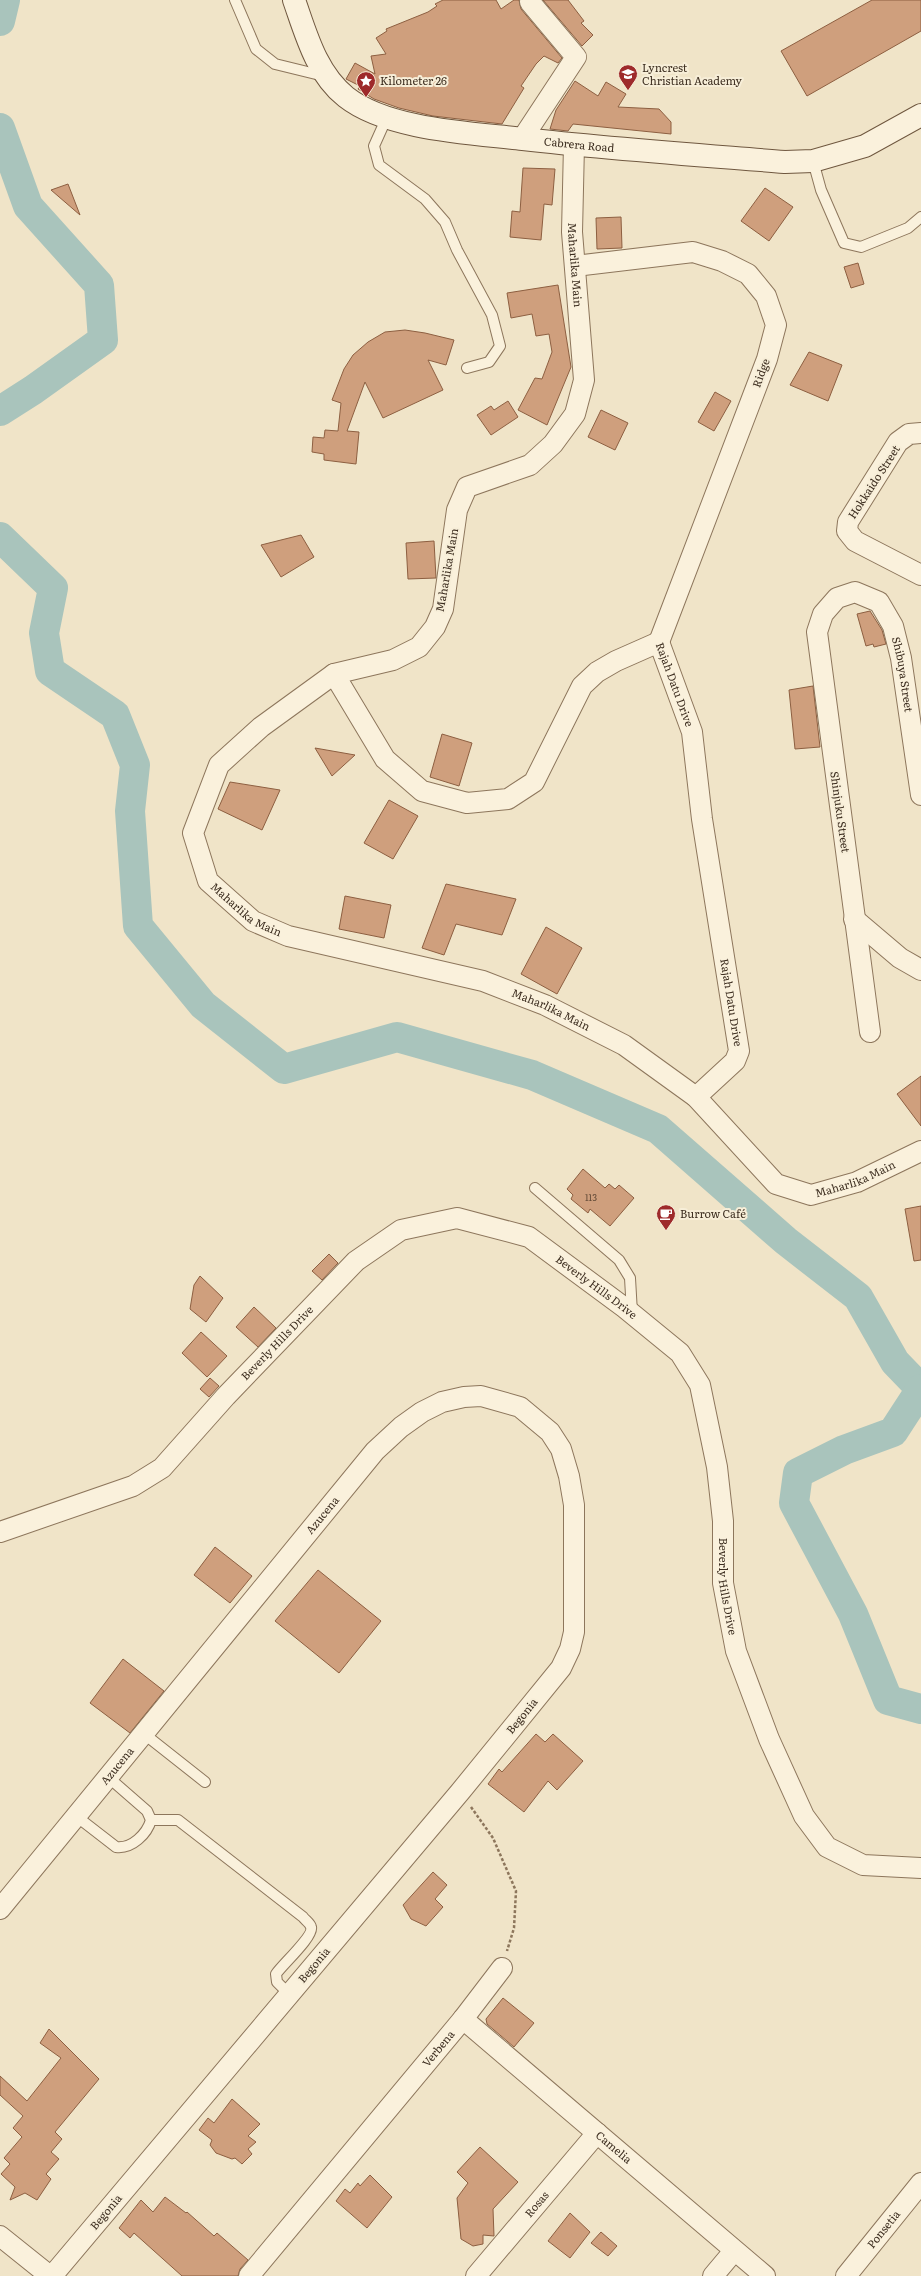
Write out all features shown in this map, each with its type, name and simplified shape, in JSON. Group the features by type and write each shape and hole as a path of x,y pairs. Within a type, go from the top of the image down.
{"main road":[{"name":"Cabrera Road","path":"294,0 316,58 326,76 346,97 366,109 387,117 453,132 574,145 785,162 813,161 865,146 921,115"}],"street":[{"path":"522,139 576,57 530,2"},
{"name":"Maharlika Main","path":"574,145 572,232 584,380 575,414 553,444 530,465 467,487 457,510 443,609 435,627 419,647 393,660 334,674 261,727 219,765 193,834 208,881 252,921 288,936 484,981 545,1005 624,1045 696,1097 776,1184 811,1195 857,1182 921,1151"},
{"name":"Ridge","path":"575,266 693,252 722,261 748,274 766,296 776,325 767,359 659,642"},
{"name":"Hokkaido Street","path":"921,433 909,434 898,442 848,522 847,531 855,541 921,574"},
{"name":"Shibuya Street","path":"837,598 855,592 880,602 893,626 901,658 921,795"},
{"name":"Shinjuku Street","path":"837,598 822,614 817,632 870,1032"},
{"name":"Rajah Datu Drive","path":"334,674 385,759 422,791 467,803 508,799 534,782 582,686 597,672 616,661 659,642 692,732 702,819 739,1051 735,1062 696,1097"},
{"path":"854,919 900,958 915,969 921,970"},
{"name":"Beverly Hills Drive","path":"0,1532 133,1486 162,1468 226,1396 356,1261 401,1230 457,1218 529,1237 632,1313 680,1352 700,1385 717,1467 723,1521 723,1583 736,1651 769,1739 804,1816 828,1847 863,1865 921,1868"},
{"name":"Azucena","path":"0,1909 375,1452 401,1427 422,1412 442,1402 464,1397 481,1396 520,1407 550,1432 561,1449 569,1476 574,1505 574,1632 570,1649"},
{"name":"Begonia","path":"51,2276 460,1792 561,1668 570,1649"},
{"name":"Verbena","path":"249,2276 463,2019 502,1968"},
{"name":"Camelia","path":"463,2019 765,2276"},
{"name":"Rosas","path":"476,2276 598,2133"},
{"name":"Ponsetia","path":"846,2276 921,2184"},
{"path":"0,2236 51,2276"},
{"path":"713,2276 734,2251"}],"lane":[{"path":"235,0 256,49 275,64 326,76"},
{"path":"387,117 374,146 379,165 425,199 445,222 457,250 492,315 500,346 490,362 467,368"},
{"path":"813,161 821,190 844,243 861,247 908,228 921,217"},
{"path":"535,1188 619,1260 630,1278 632,1313"},
{"path":"144,1734 205,1782"},
{"path":"76,1816 116,1847 125,1848 133,1844 149,1827 151,1820 147,1811 108,1777"},
{"path":"151,1820 178,1820 303,1917 311,1926 312,1932 276,1974 277,1982 290,1994"}],"path":[{"path":"460,1792 493,1838 516,1891 514,1928 502,1968"}],"building":[{"path":"443,0 496,0 501,9 514,0 519,0 521,9 562,58 558,63 544,56 536,64 521,86 524,88 502,124 433,116 399,108 374,99 358,89 360,86 346,79 355,63 375,74 371,56 386,54 376,38 387,31 386,29 428,12 437,6 435,4"},
{"path":"543,0 568,0 584,21 581,23 593,35 582,46"},
{"path":"872,0 921,0 921,31 807,96 781,51"},
{"path":"575,81 598,96 606,82 626,94 618,107 659,109 671,122 671,134 573,124 568,131 550,129 556,110"},
{"path":"523,168 555,169 552,205 544,204 541,240 510,237 512,211 520,212"},
{"path":"68,184 80,215 51,190"},
{"path":"765,188 793,207 769,241 741,221"},
{"path":"621,217 622,248 597,249 596,218"},
{"path":"858,263 864,284 851,288 844,267"},
{"path":"558,285 571,367 547,425 518,410 535,378 542,379 552,352 549,334 536,336 532,314 511,318 507,293"},
{"path":"405,330 454,340 446,365 428,360 443,390 383,418 365,382 347,431 359,432 356,464 324,460 324,454 312,452 313,437 324,438 325,430 338,431 341,403 332,400 344,369 353,355 368,342 385,332"},
{"path":"809,352 842,365 828,401 790,385"},
{"path":"715,392 731,401 714,431 698,422"},
{"path":"508,401 518,417 491,435 477,415 491,406 494,410"},
{"path":"601,410 628,423 615,450 588,437"},
{"path":"301,535 314,557 281,577 261,545"},
{"path":"434,541 436,578 408,579 406,543"},
{"path":"870,611 882,630 886,644 874,647 873,644 866,646 857,614"},
{"path":"813,686 820,747 795,749 789,690"},
{"path":"442,734 472,743 459,786 430,777"},
{"path":"315,748 355,755 332,776"},
{"path":"230,782 280,790 262,830 218,809"},
{"path":"389,800 418,816 393,859 364,843"},
{"path":"446,884 516,899 502,935 456,924 444,955 422,948"},
{"path":"345,896 391,905 384,938 339,929"},
{"path":"546,927 582,948 557,994 521,974"},
{"path":"921,1076 921,1126 897,1094"},
{"path":"583,1169 605,1188 609,1184 615,1189 619,1185 634,1198 610,1226 590,1209 588,1213 571,1199 573,1195 567,1189"},
{"path":"921,1206 921,1260 914,1261 905,1209"},
{"path":"329,1254 338,1263 322,1280 312,1271"},
{"path":"200,1276 223,1298 206,1322 190,1309 194,1285"},
{"path":"254,1307 276,1328 258,1347 236,1327"},
{"path":"201,1332 227,1356 207,1377 182,1353"},
{"path":"210,1378 219,1386 209,1397 200,1389"},
{"path":"215,1547 252,1576 230,1603 194,1575"},
{"path":"318,1570 381,1621 339,1673 275,1621"},
{"path":"123,1659 164,1691 130,1733 90,1703"},
{"path":"536,1734 545,1742 553,1734 583,1761 557,1790 548,1781 524,1812 488,1784 499,1769 502,1772"},
{"path":"433,1872 447,1885 435,1899 443,1907 426,1926 411,1919 403,1905"},
{"path":"503,1998 534,2023 514,2047 487,2024 486,2019"},
{"path":"49,2029 99,2079 55,2132 62,2139 51,2152 59,2159 46,2174 51,2179 37,2200 25,2193 10,2200 15,2187 1,2174 10,2164 4,2158 22,2137 13,2128 23,2116 0,2095 0,2076 27,2101 61,2058 40,2043"},
{"path":"232,2099 260,2124 248,2136 256,2142 248,2149 252,2154 242,2164 235,2158 232,2159 216,2153 210,2145 212,2140 199,2130 208,2118 214,2123"},
{"path":"480,2147 518,2182 493,2209 494,2236 483,2235 483,2244 473,2246 461,2239 457,2198 468,2183 457,2172"},
{"path":"370,2175 392,2197 367,2228 336,2201 345,2189 350,2193 358,2183 360,2186"},
{"path":"165,2197 186,2213 187,2212 214,2236 217,2233 248,2260 240,2269 238,2276 182,2276 134,2233 130,2238 119,2228 141,2200 153,2212"},
{"path":"570,2213 590,2232 570,2258 548,2241"},
{"path":"601,2232 617,2246 608,2256 591,2243"}],"waterway":[{"path":"0,21 5,0"},
{"path":"0,128 28,206 99,285 103,340 33,390 0,411"},
{"path":"0,537 53,588 44,633 50,671 115,715 135,765 130,811 138,926 203,1005 284,1069 397,1037 532,1075 658,1129 786,1241 858,1297 895,1362 921,1389"},
{"path":"921,1389 893,1432 844,1450 798,1473 794,1503 853,1614 888,1700 921,1709"}],"place":[{"name":"Lyncrest Christian Academy","path":"628,91"},
{"name":"Kilometer 26","path":"366,98"},
{"name":"Burrow Café","path":"666,1231"}]}
